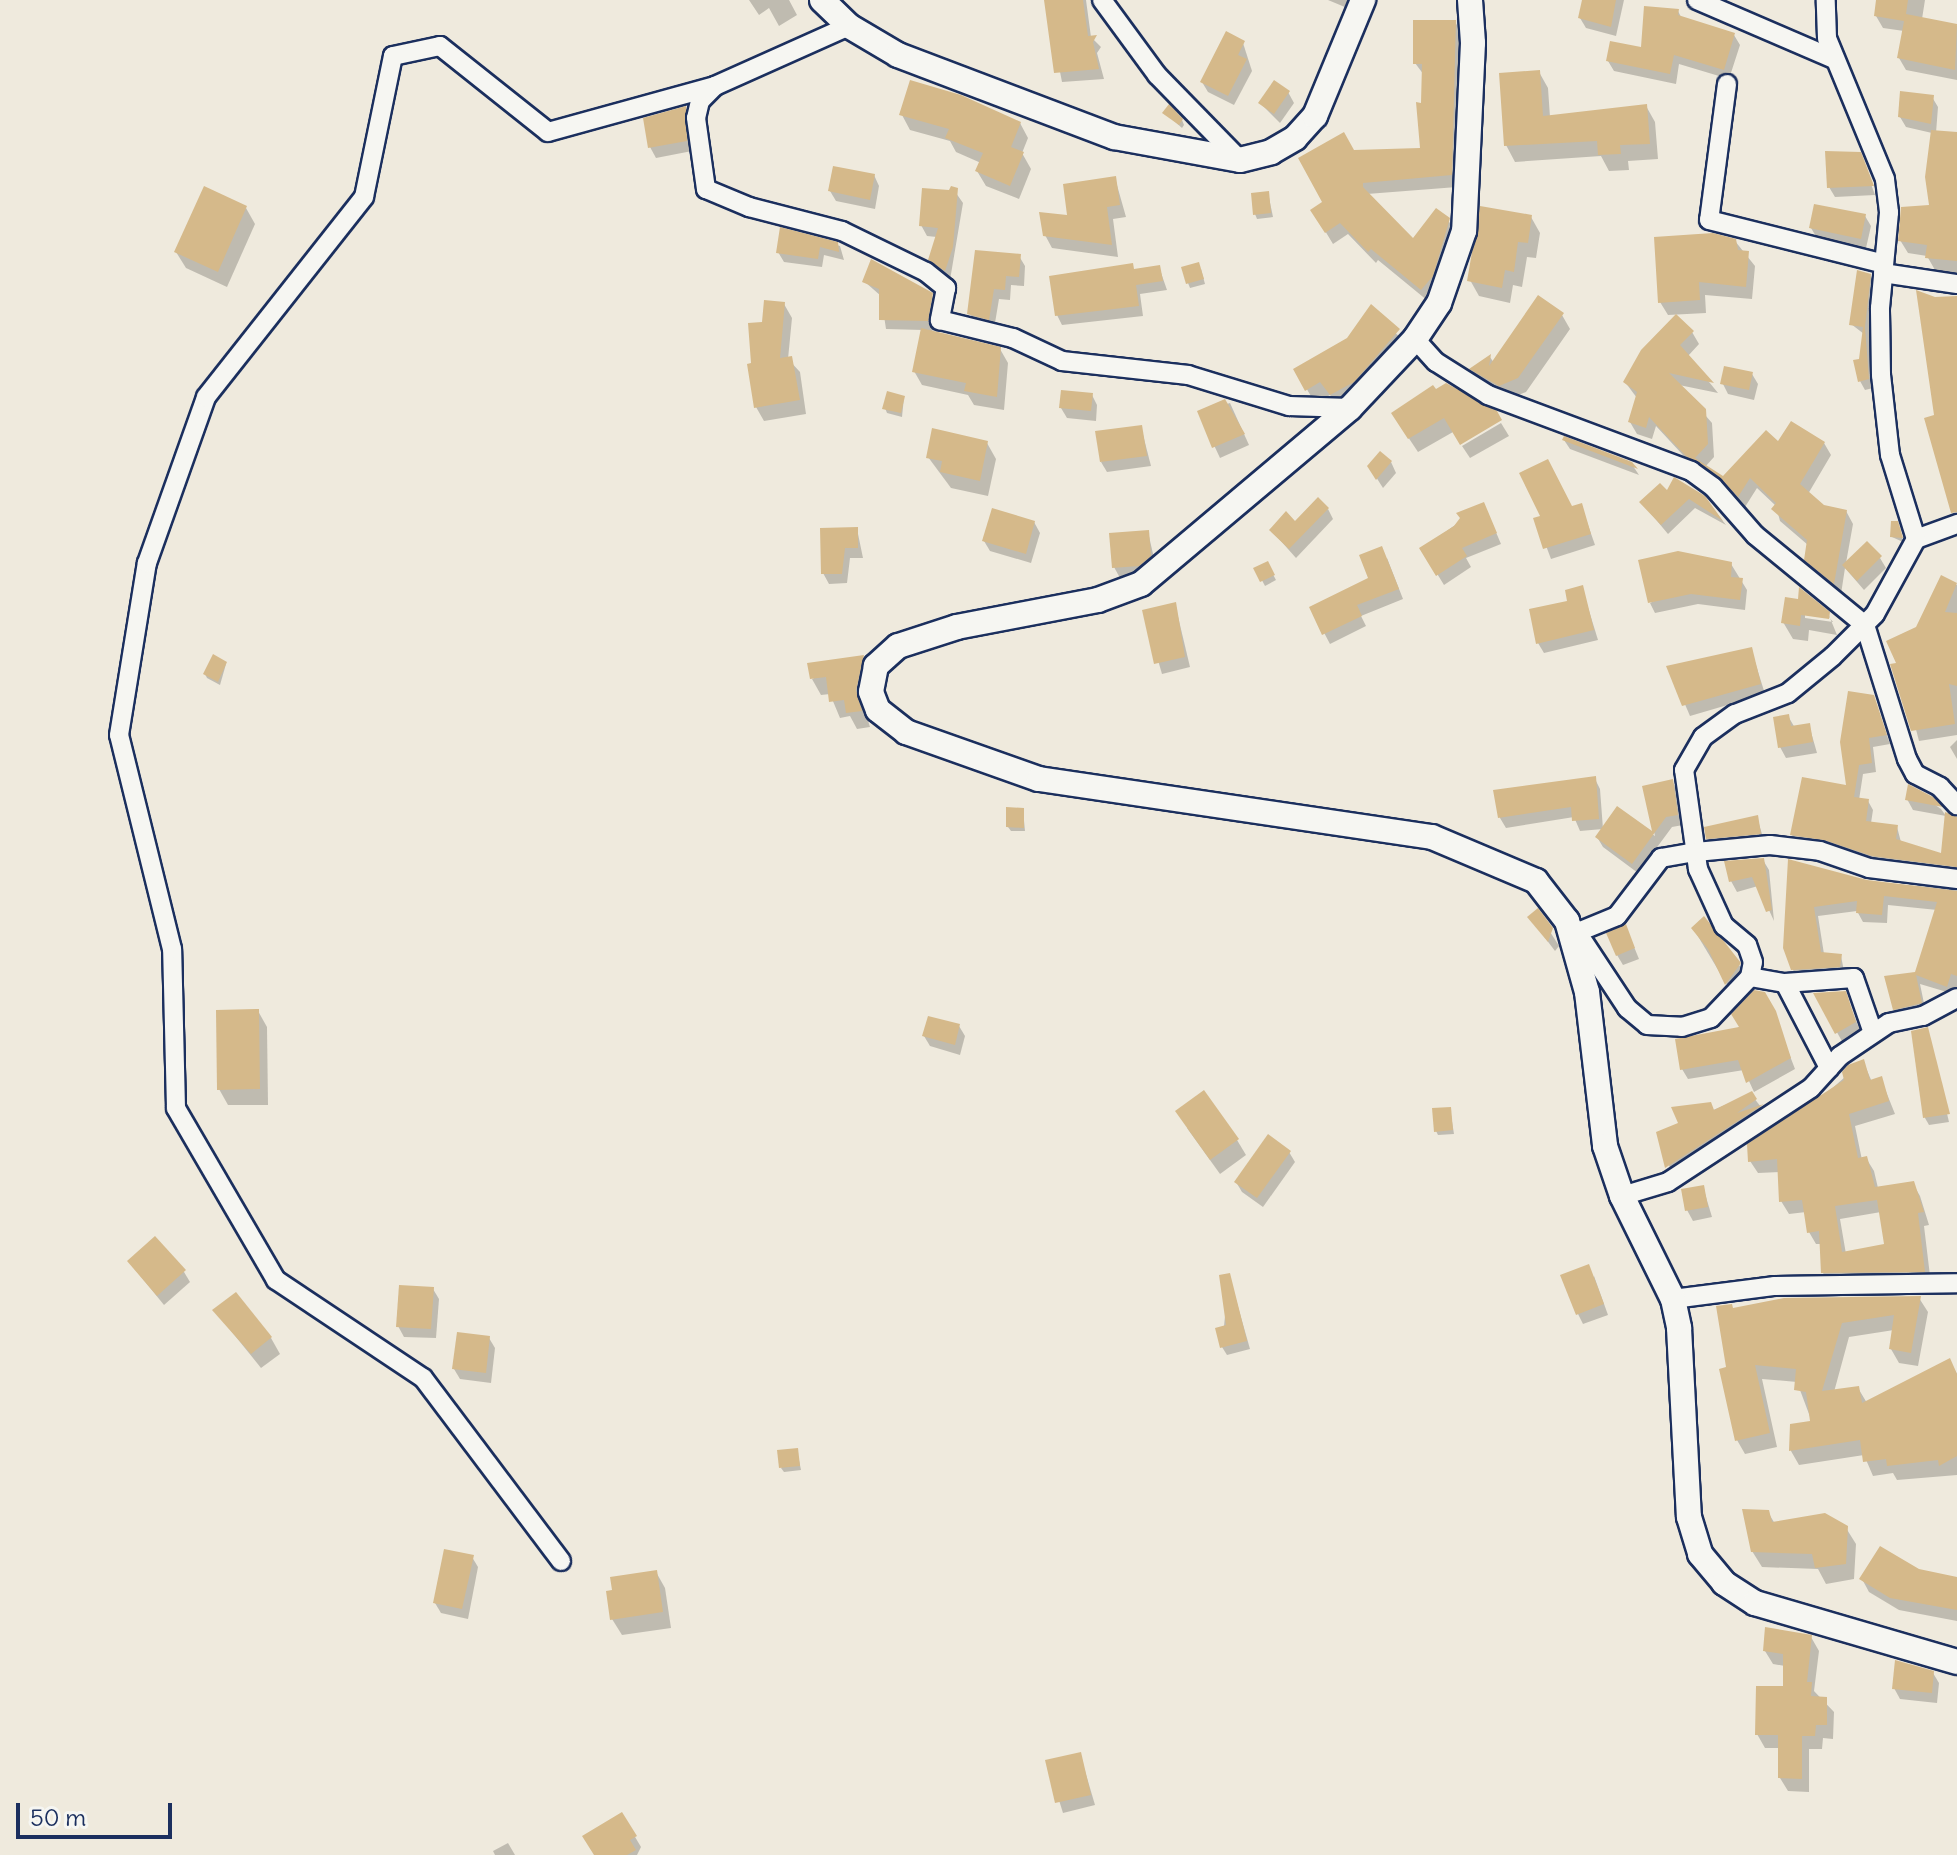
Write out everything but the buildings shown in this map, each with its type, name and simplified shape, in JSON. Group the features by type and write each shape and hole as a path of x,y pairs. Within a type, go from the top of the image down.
{"main road":[{"path":"822,0 849,26 898,55 1114,137 1240,160 1271,152 1295,138 1315,116 1363,0"},
{"path":"1470,0 1473,43 1464,231 1439,303 1415,339 1350,408 1141,584 1098,600 957,627 898,646 876,666 871,692 878,710 906,732 1039,779 1432,837 1536,881 1572,927 1587,992 1605,1146 1622,1196 1673,1299 1679,1328 1689,1517 1700,1554 1724,1583 1755,1603 1957,1662"}],"street":[{"path":"1102,0 1157,75 1240,160"},
{"path":"1697,0 1834,59"},
{"path":"1826,0 1827,38 1885,179 1889,212 1881,375 1890,455 1916,539 1910,557 1865,625 1788,693 1735,714 1703,737 1684,770 1696,852 1714,908 1724,926 1747,945 1753,962 1750,977 1711,1018 1682,1027 1647,1025 1627,1008 1572,927 1617,916 1661,858 1696,852 1770,845 1820,851 1869,868 1957,879"},
{"path":"561,1561 423,1378 276,1280 176,1108 172,949 119,735 147,563 206,397 364,197 393,56 440,46 548,132 715,86 849,26"},
{"path":"1727,84 1709,220 1884,268 1957,284"},
{"path":"715,86 700,101 696,118 706,189 737,203 842,231 926,272 946,288 940,320 1013,338 1062,361 1188,375 1289,406 1350,408"},
{"path":"1415,339 1436,362 1488,395 1691,471 1713,487 1755,535 1865,625 1907,759 1915,774 1940,787 1957,805"},
{"path":"1916,539 1957,524"},
{"path":"1750,977 1785,983 1854,978 1873,1033"},
{"path":"1785,983 1829,1068"},
{"path":"1622,1196 1668,1182 1811,1088 1829,1068 1873,1033 1957,998"},
{"path":"1673,1299 1775,1286 1957,1283"}]}
